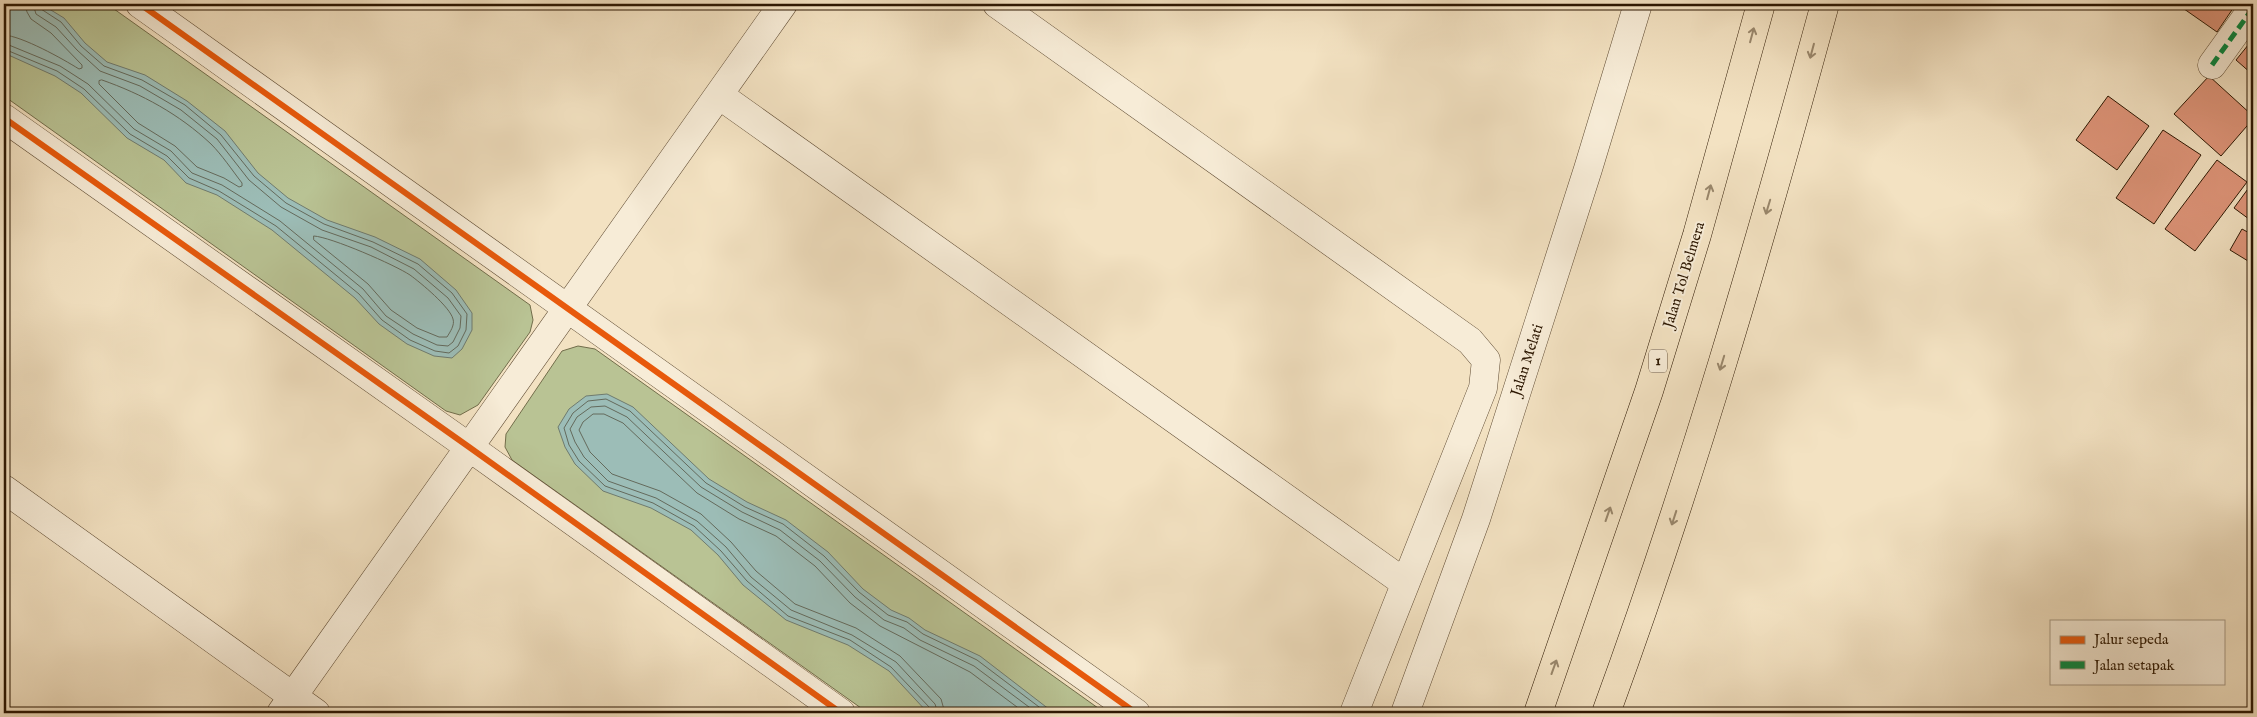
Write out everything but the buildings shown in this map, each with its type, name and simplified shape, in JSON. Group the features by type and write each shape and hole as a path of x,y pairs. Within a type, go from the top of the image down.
{"highway":[{"name":"Jalan Tol Belmera","path":"1538,713 1649,391 1697,236 1761,4"},
{"path":"1606,713 1674,520 1714,391 1780,167 1825,4"}],"street":[{"path":"140,4 1136,713"},
{"path":"287,705 783,4"},
{"path":"997,4 1470,341 1486,360 1483,388 1354,713"},
{"name":"Jalan Melati","path":"1405,713 1476,519 1588,169 1638,4"},
{"path":"2212,65 2253,8"},
{"path":"719,95 1405,583"},
{"path":"4,118 470,447 841,713"},
{"path":"4,488 287,705 316,713"}],"green space":[{"path":"4,4 107,4 530,305 533,320 530,332 478,405 460,415 446,411 4,96"},
{"path":"578,346 595,349 1105,713 868,713 512,460 505,447 506,434 562,351"}],"water":[{"path":"4,4 41,4 64,18 85,43 107,62 145,75 187,101 225,131 258,173 288,198 327,220 375,237 420,259 456,290 472,313 472,330 462,349 452,358 434,356 407,344 379,324 355,298 272,230 217,195 186,183 164,160 127,138 81,93 55,76 4,53"},
{"path":"607,394 633,407 709,479 747,502 786,520 828,552 863,589 891,610 909,618 925,630 980,656 1054,713 928,713 889,671 848,645 786,620 743,585 718,555 691,530 651,508 603,491 575,464 565,447 558,427 569,409 586,396"}],"marked path":[{"path":"2212,65 2253,8"}],"cycle path":[{"path":"140,4 1136,713"},
{"path":"4,118 841,713"}]}
